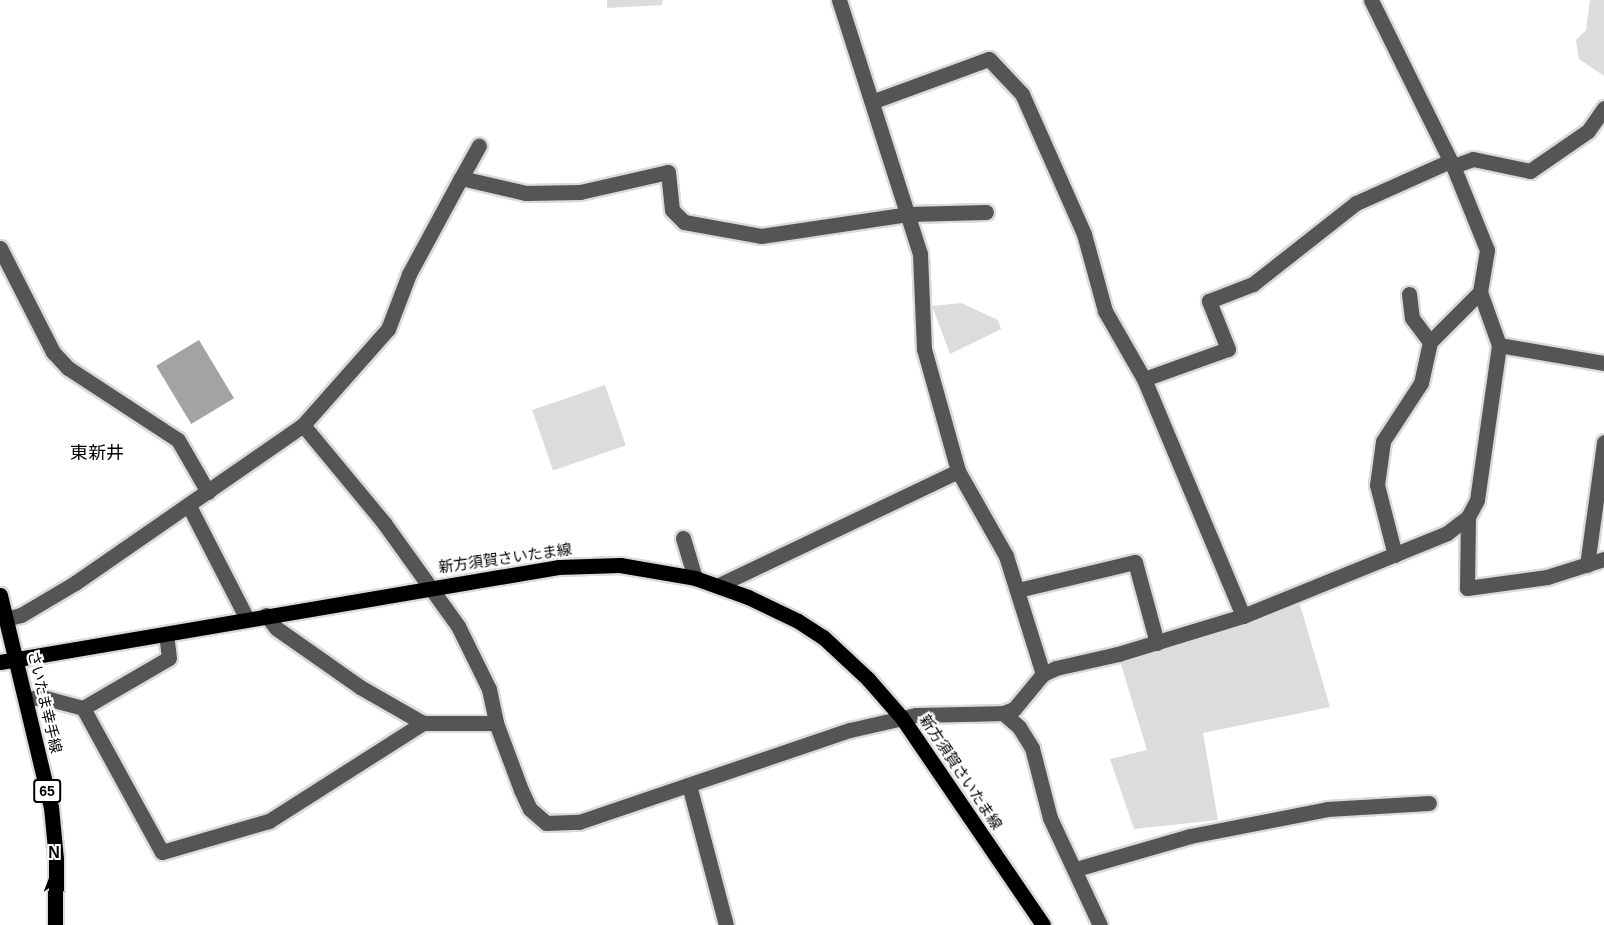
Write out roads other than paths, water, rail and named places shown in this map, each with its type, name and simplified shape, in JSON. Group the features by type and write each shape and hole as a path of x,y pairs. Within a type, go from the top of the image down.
{"main road":[{"name":"新方須賀さいたま線","path":"0,662 431,587 589,565 647,567 695,578 719,585 774,608 823,637 903,718 1043,925"},
{"name":"さいたま幸手線","path":"0,595 27,699 55,837 55,925"}],"street":[{"path":"839,0 874,101 920,254 924,349 958,471 1006,556 1043,674"},
{"path":"303,425 384,523 431,587 472,654 489,689 496,723 525,799 546,823 579,822 850,730 903,718 1003,713 1014,709 1043,674 1157,643 1243,616 1447,533 1467,517 1477,500 1499,345 1480,292 1487,250 1452,164 1371,0"},
{"path":"874,101 989,59 1022,94 1084,234 1105,311 1144,379 1243,616"},
{"path":"1144,379 1228,349 1209,302 1253,284 1356,203 1452,164 1473,159 1530,171 1588,131 1604,108"},
{"path":"6,619 21,615 75,583 303,425 388,329 409,274 480,146"},
{"path":"461,178 526,193 580,192 668,172 672,210 684,222 761,236 909,214 986,212"},
{"path":"0,248 53,352 68,368 177,440 208,492"},
{"path":"1395,555 1377,485 1383,441 1421,383 1430,342 1480,292"},
{"path":"1409,294 1412,318 1430,342"},
{"path":"1499,345 1604,363"},
{"path":"1587,565 1604,442"},
{"path":"719,585 958,471"},
{"path":"189,506 247,619"},
{"path":"1467,517 1467,588 1547,577 1604,559"},
{"path":"683,538 695,578"},
{"path":"1018,590 1135,562 1157,643"},
{"path":"266,615 276,628 360,687 423,723 496,723"},
{"path":"27,699 42,697 83,708 169,658 166,634"},
{"path":"83,708 162,852 269,821 423,723"},
{"path":"1003,713 1032,747 1050,818 1076,869 1100,925"},
{"path":"689,785 726,925"},
{"path":"1076,869 1190,836 1327,809 1429,803"}],"district":[{"name":"東新井","path":"97,453"}]}
